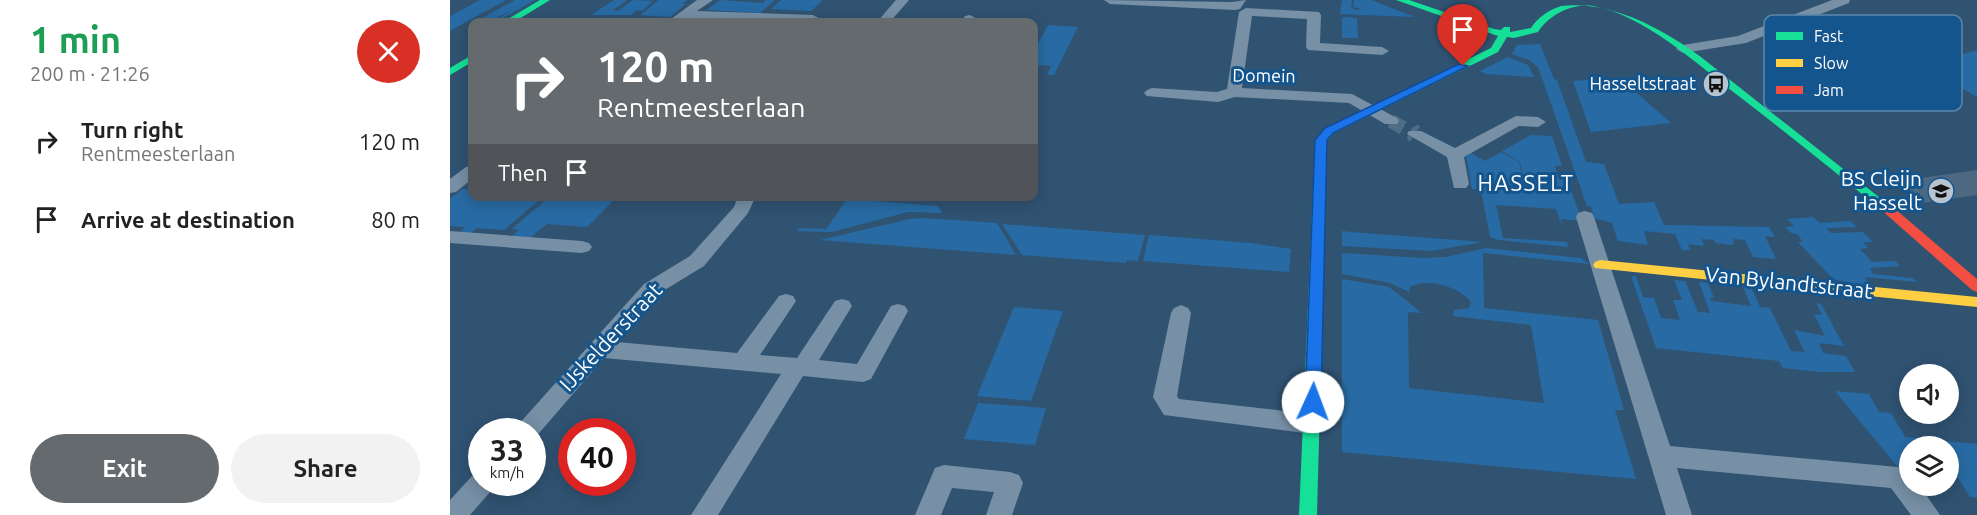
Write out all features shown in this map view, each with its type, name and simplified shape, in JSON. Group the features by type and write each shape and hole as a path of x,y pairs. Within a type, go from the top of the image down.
{"street":[{"path":"515,18 546,0"},
{"path":"679,18 707,0"},
{"path":"887,18 903,0"},
{"path":"1110,0 1235,6 1240,0"},
{"path":"1400,0 1450,16 1471,26 1524,34 1535,30 1538,25 1567,4 1581,2 1611,9 1645,26 1683,50 1896,213 1977,287"},
{"path":"1805,15 1844,0"},
{"path":"539,18 560,6"},
{"path":"1234,92 1246,12 1314,15 1313,47 1382,51"},
{"path":"685,14 787,18"},
{"path":"1683,50 1741,40 1764,31"},
{"path":"1308,515 1321,140 1329,131 1496,50 1507,32"},
{"path":"450,57 468,46"},
{"path":"450,72 468,61"},
{"name":"Domein","path":"1152,93 1218,97 1234,92 1352,99 1391,121"},
{"path":"1455,155 1516,121 1538,123"},
{"path":"1415,134 1455,155"},
{"path":"1455,155 1460,184"},
{"path":"450,188 468,174"},
{"name":"IJskelderstraat","path":"538,418 651,288 697,261 742,209 745,201"},
{"path":"1585,217 1678,515"},
{"path":"450,237 582,247"},
{"name":"Van Bylandtstraat","path":"1600,265 1977,302"},
{"path":"743,362 786,301"},
{"path":"704,515 842,306"},
{"path":"598,349 863,373 898,311"},
{"path":"1181,313 1165,397 1172,408 1312,423"},
{"path":"1660,456 1898,478 1927,515"},
{"path":"928,515 944,476 1010,483 999,515"},
{"path":"453,515 470,496"}],"shaded area":[{"path":"480,0 506,0 473,18 468,18 468,21 450,31 450,16"},
{"path":"515,0 535,0 503,18 499,18 515,8 497,18 482,18"},
{"path":"614,0 627,0 613,10 618,11 633,0 653,1 642,11 637,10 631,15 591,15"},
{"path":"659,0 687,0 682,4 686,4 670,17 640,15"},
{"path":"720,0 763,3 766,0 775,0 760,13 707,10"},
{"path":"781,0 823,0 811,11 771,9"},
{"path":"1342,0 1352,0 1351,7 1355,10 1362,9 1353,7 1354,0 1371,0 1415,17 1340,14"},
{"path":"1342,17 1357,18 1358,38 1342,38"},
{"path":"1048,25 1078,27 1054,75 1047,75 1051,66 1038,65 1038,44"},
{"path":"1540,44 1554,79 1557,80 1586,162 1604,164 1619,204 1654,202 1664,225 1769,227 1775,237 1765,236 1776,259 1753,257 1745,240 1734,239 1733,245 1702,239 1704,246 1688,244 1690,250 1682,250 1675,234 1644,231 1648,245 1618,241 1612,223 1594,218 1591,206 1587,206 1538,67 1529,60 1512,54 1517,45"},
{"path":"1977,50 1977,97 1962,88 1962,54"},
{"path":"1508,57 1528,65 1534,77 1486,74 1480,71"},
{"path":"1620,78 1671,123 1591,132 1573,81"},
{"path":"1531,135 1552,136 1562,166 1555,166 1557,174 1565,174 1582,221 1561,219 1563,229 1556,209 1496,205 1503,238 1567,242 1568,247 1498,240 1490,237 1481,190 1472,189 1466,156 1471,153 1485,161 1501,152 1519,162 1527,198 1520,162 1502,151"},
{"path":"462,189 468,190 468,201 538,201 504,230 477,228 471,233 460,233 465,227 450,226 450,199"},
{"path":"544,201 613,201 587,227 547,224 530,238 511,237 519,230 512,229"},
{"path":"846,201 938,206 942,213 908,212 832,232 797,231 799,228 826,229"},
{"path":"1813,217 1820,223 1850,221 1857,227 1826,228 1831,233 1863,232 1873,242 1863,242 1868,248 1860,249 1872,262 1895,261 1900,266 1870,268 1873,274 1912,278 1917,282 1865,277 1871,287 1833,279 1798,242 1803,242 1797,234 1791,233 1785,227 1794,226 1787,219"},
{"path":"910,219 997,223 1016,255 820,240"},
{"path":"1002,224 1145,235 1138,261 1127,260 1126,263 1022,255"},
{"path":"1342,231 1483,242 1431,251 1342,246"},
{"path":"1149,235 1251,243 1291,249 1289,272 1143,261"},
{"path":"1486,248 1580,258 1590,264 1483,253 1484,308 1598,320 1624,410 1615,410 1636,479 1342,452 1342,279 1389,287 1422,313 1408,312 1409,388 1544,403 1531,325 1453,316 1454,310 1469,308 1471,302 1459,292 1443,285 1417,284 1410,287 1409,292 1390,283 1342,274 1342,253 1423,258 1446,257"},
{"path":"1631,276 1636,276 1643,297 1654,298 1661,318 1680,320 1673,300 1682,300 1674,280 1685,281 1698,312 1710,313 1699,282 1708,283 1714,298 1710,298 1711,301 1751,306 1743,287 1751,287 1760,307 1770,308 1791,351 1805,352 1794,330 1825,336 1814,314 1822,315 1816,303 1821,304 1844,346 1819,343 1823,353 1846,356 1855,372 1820,372 1783,368 1779,361 1656,348"},
{"path":"1014,307 1063,311 1031,401 977,396"},
{"path":"1835,391 1869,394 1879,412 1891,413 1904,436 1899,436 1899,469"},
{"path":"978,403 1046,408 1035,445 964,439"},
{"path":"1959,442 1977,444 1977,498 1970,497 1959,480"}],"building":[{"name":"BS Cleijn Hasselt","path":"1977,170 1977,195 1921,203 1898,187 1913,185 1907,180"}],"tunnel":[{"path":"1391,121 1414,134"}],"traffic: fast":[{"path":"515,18 546,0"},
{"path":"1400,0 1492,32 1514,35 1535,30 1552,13 1570,6 1588,3 1613,9 1665,36 1806,143 1883,205"},
{"path":"1308,515 1321,140 1330,131 1495,50 1507,29"},
{"path":"450,72 468,61"}],"traffic: slow":[{"path":"1600,265 1977,302"}],"traffic: jam":[{"path":"1883,205 1977,287"}],"place":[{"name":"Hasseltstraat","path":"1716,84"},
{"name":"BS Cleijn Hasselt","path":"1941,191"}],"district":[{"name":"HASSELT","path":"1526,183"}],"route":[{"path":"1313,402 1321,140 1329,131 1463,66"}]}
